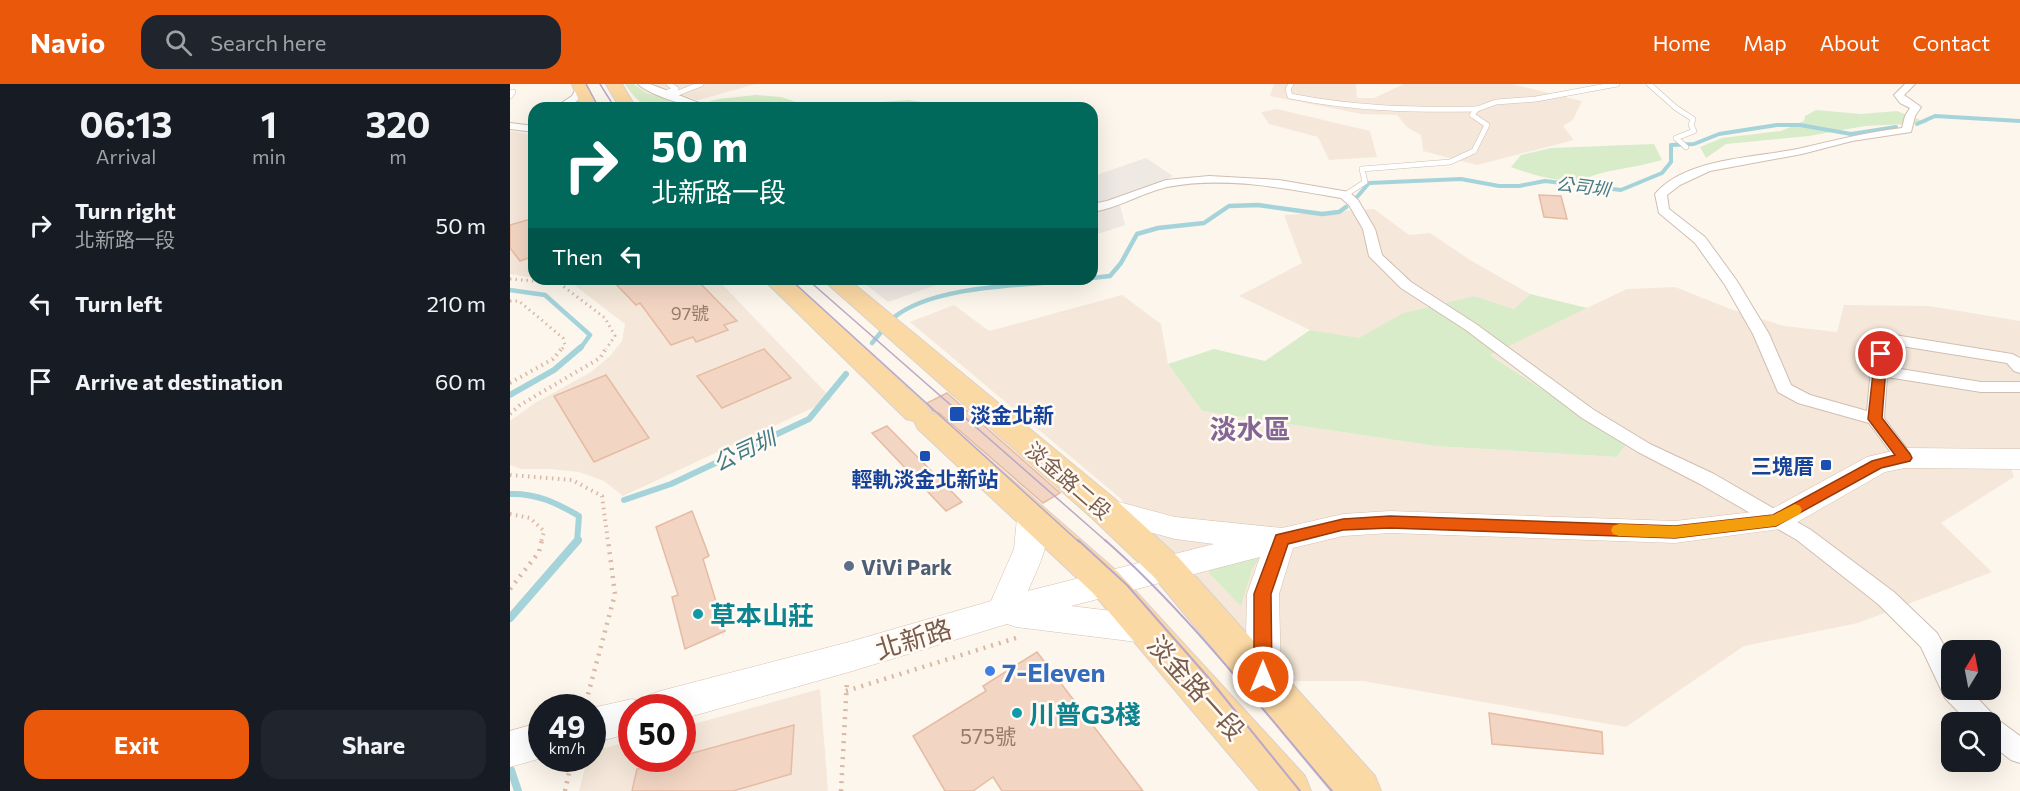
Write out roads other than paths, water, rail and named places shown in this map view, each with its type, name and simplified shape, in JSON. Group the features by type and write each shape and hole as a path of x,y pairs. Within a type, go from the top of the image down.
{"main road":[{"path":"614,84 620,102"},
{"path":"579,87 587,102"},
{"path":"781,285 1032,518 1106,582"},
{"name":"淡金路二段","path":"841,285 1104,509 1166,567"},
{"path":"1776,520 1877,464 1905,458 2020,459"},
{"path":"1104,509 1175,528 1281,539 1263,594 1263,677"},
{"path":"1032,518 1030,549 1011,624 1145,629"},
{"name":"北新路","path":"696,701 847,674 1011,624 1106,582 1343,525 1390,522 1675,532 1776,520"},
{"path":"1166,567 1359,791"},
{"name":"淡金路一段","path":"1106,582 1289,791"},
{"path":"510,749 528,744"}],"street":[{"path":"643,84 649,89 669,91 694,102"},
{"path":"1905,458 1875,419 1804,399 1784,388 1761,334 1732,284 1700,240 1663,210 1661,194 1676,182 1707,168 1802,151 1852,138 1907,130 1910,116 1916,107 1903,101 1899,95 1910,84"},
{"path":"569,102 576,98 579,87"},
{"path":"510,118 528,119"},
{"path":"510,124 528,120"},
{"path":"510,124 528,128"},
{"path":"1098,208 1108,207 1164,184 1187,180 1271,182 1345,195 1354,203 1369,229 1376,255 1406,285 1471,327 1588,414 1644,448 1707,479 1804,535 1886,598 1929,640 1941,663"},
{"path":"1875,419 1882,338 2012,359 2020,368"},
{"path":"1879,371 1981,387 2020,387"},
{"path":"1964,700 1975,712"},
{"path":"2001,736 2020,751"}],"lane":[{"path":"669,91 701,84"},
{"path":"1291,84 1288,89 1290,96 1334,105 1390,110 1477,109 1496,102 1536,99 1617,84"},
{"path":"1649,84 1665,96 1680,113 1692,119 1690,125 1694,131 1676,138 1686,147"},
{"path":"1345,195 1365,182 1362,170 1450,162 1474,151 1487,124 1472,115 1477,109"}],"waterway":[{"name":"公司圳","path":"1917,124 1935,116 2020,121"},
{"name":"公司圳","path":"1357,197 1369,183 1461,179 1499,186 1519,186 1545,181 1621,190 1662,173 1671,162 1671,145 1694,144 1719,134 1777,125 1800,125 1851,134 1896,127"},
{"name":"公司圳","path":"1098,277 1110,276 1121,263 1137,234 1158,228 1204,223 1229,206 1258,205 1322,214 1339,212 1346,207"},
{"name":"公司圳","path":"893,318 911,307 934,298 958,292 1012,285"},
{"name":"公司圳","path":"510,290 545,295 590,335 580,349"},
{"name":"公司圳","path":"872,343 882,331"},
{"name":"公司圳","path":"510,395 554,370 581,347"},
{"name":"公司圳","path":"624,500 671,484 809,419 846,374"},
{"name":"公司圳","path":"510,494 529,495 546,500 579,516 577,541"},
{"name":"公司圳","path":"510,618 577,541"},
{"name":"公司圳","path":"511,770 518,791"}],"tram line":[{"path":"586,84 596,102"},
{"path":"600,84 611,102"},
{"path":"797,285 1079,542"},
{"path":"814,285 1107,542"},
{"path":"1078,540 1127,585 1207,676 1300,791"},
{"path":"1105,540 1166,598 1332,791"}],"place":[{"name":"淡金北新","path":"957,414"},
{"name":"輕軌淡金北新站","path":"925,456"},
{"name":"三塊厝","path":"1826,465"},
{"name":"ViVi Park","path":"849,566"},
{"name":"草本山莊","path":"698,614"},
{"name":"7-Eleven","path":"990,671"},
{"name":"川普G3棧","path":"1017,713"}],"district":[{"name":"淡水區","path":"1250,428"}]}
